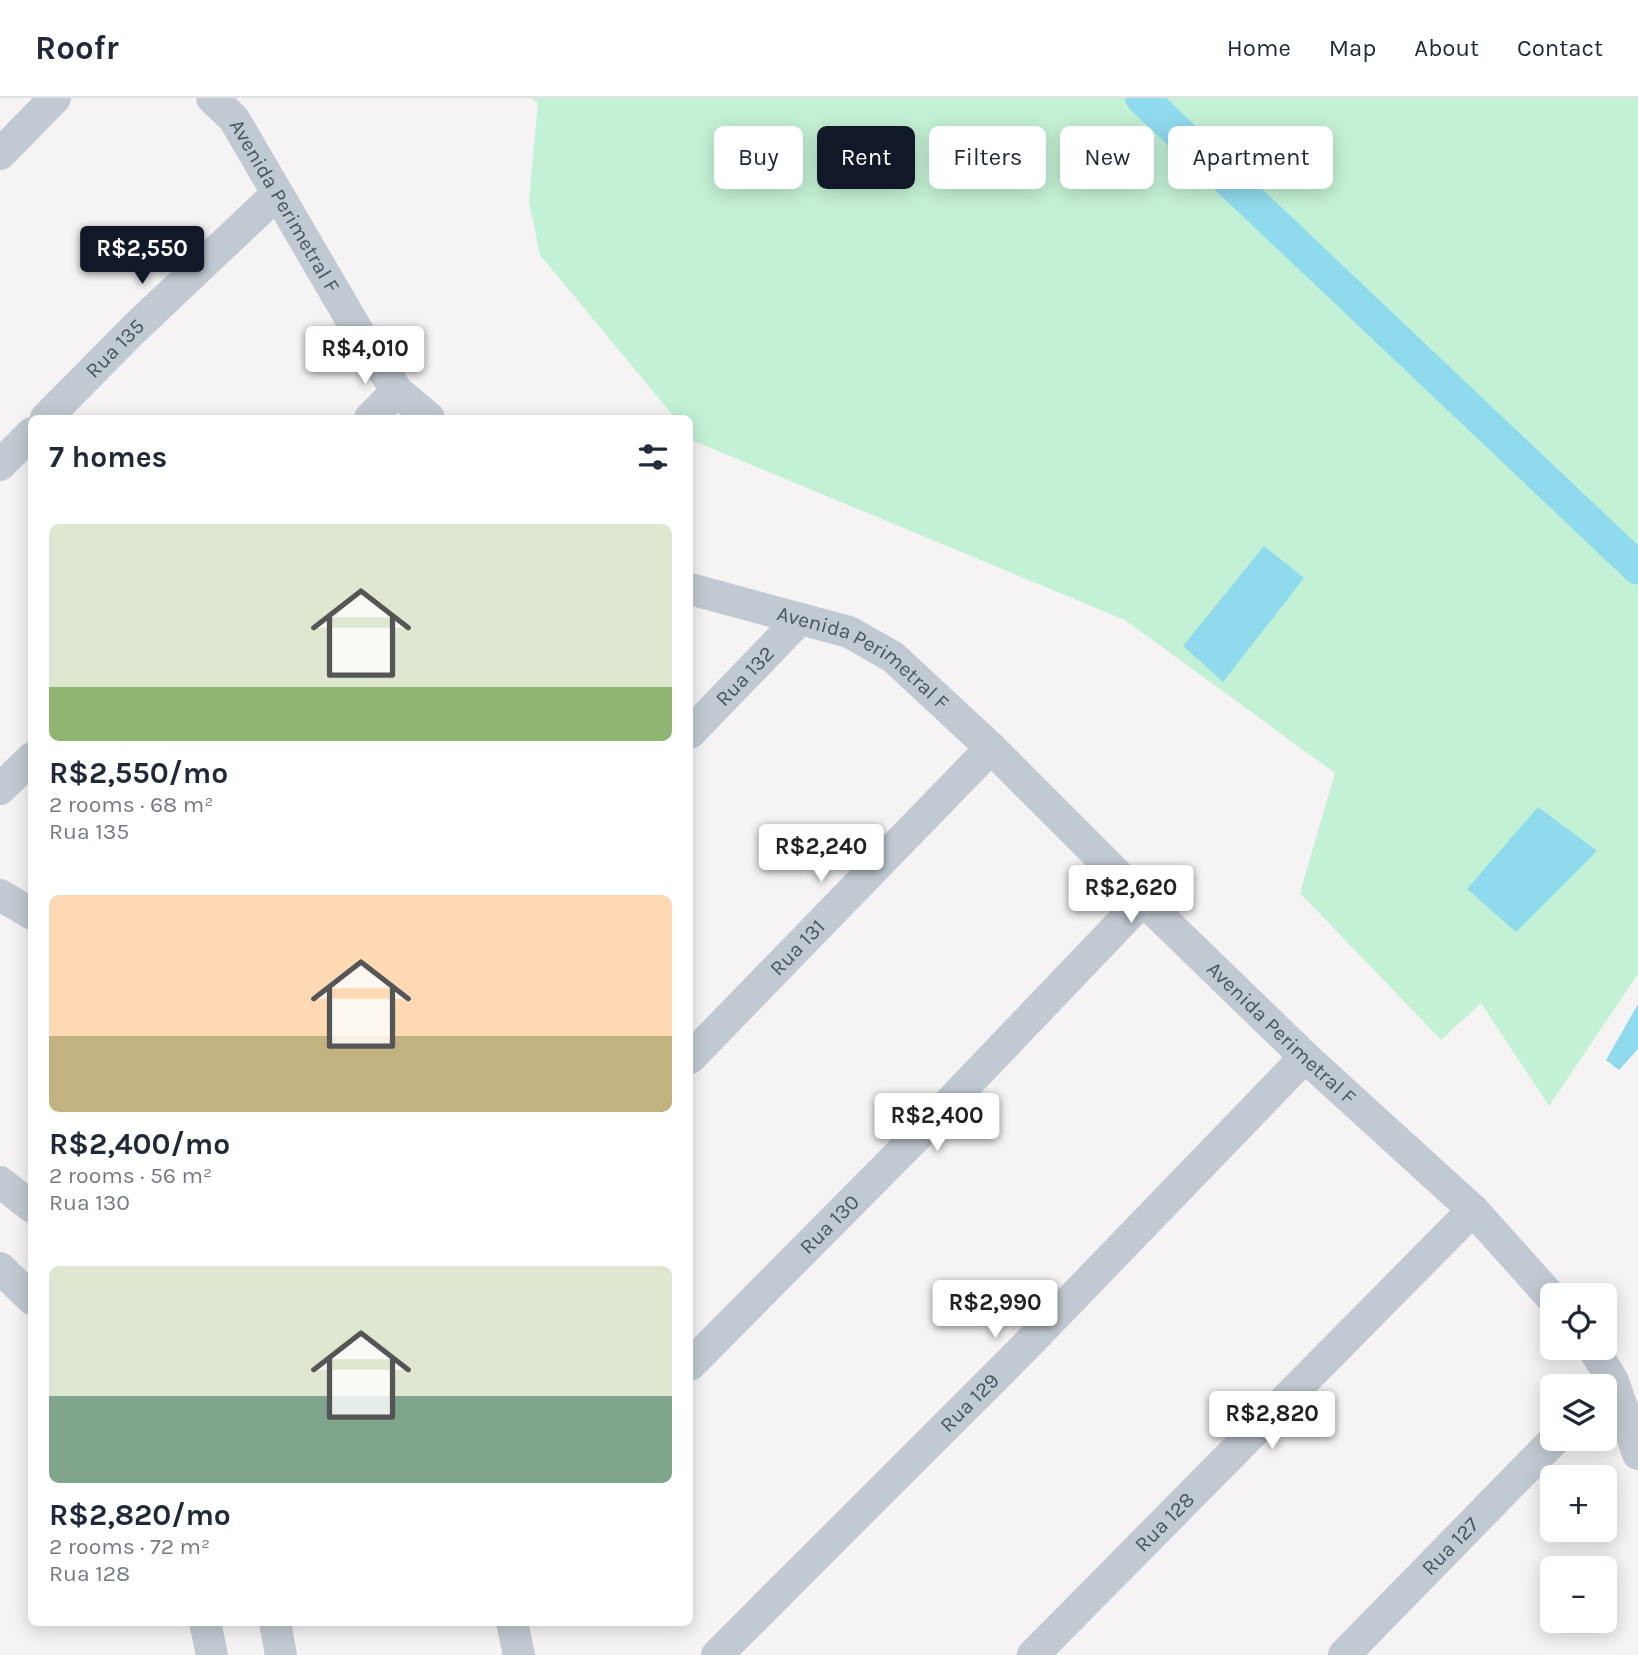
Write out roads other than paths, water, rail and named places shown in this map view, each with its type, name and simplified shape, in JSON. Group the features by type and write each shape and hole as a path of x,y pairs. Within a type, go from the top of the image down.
{"street":[{"path":"0,154 55,98"},
{"name":"Avenida Perimetral F","path":"212,98 234,119 363,340 397,391 425,415"},
{"name":"Rua 135","path":"49,415 134,329 277,194"},
{"path":"373,415 397,391"},
{"path":"0,465 28,437"},
{"name":"Avenida Perimetral F","path":"693,590 849,632 893,657 991,748 1305,1057 1473,1210 1540,1285"},
{"name":"Rua 132","path":"693,730 800,619"},
{"name":"Rua 131","path":"693,1055 991,748"},
{"path":"0,789 28,762"},
{"path":"0,895 28,912"},
{"name":"Rua 130","path":"693,1362 927,1126 1143,900"},
{"name":"Rua 129","path":"717,1655 1035,1337 1305,1057"},
{"path":"0,1182 28,1204"},
{"name":"Rua 128","path":"1033,1655 1473,1210"},
{"path":"0,1268 28,1295"},
{"path":"1617,1401 1631,1428 1638,1454"},
{"name":"Rua 127","path":"1344,1655 1543,1451"},
{"path":"206,1626 212,1655"},
{"path":"276,1626 281,1655"},
{"path":"513,1626 519,1655"}],"water":[{"path":"1264,546 1304,578 1223,682 1183,646"},
{"path":"1538,807 1597,851 1516,932 1467,889"},
{"path":"1638,1004 1638,1049 1619,1070 1606,1060"}],"waterway":[{"path":"1142,98 1638,568"}]}
